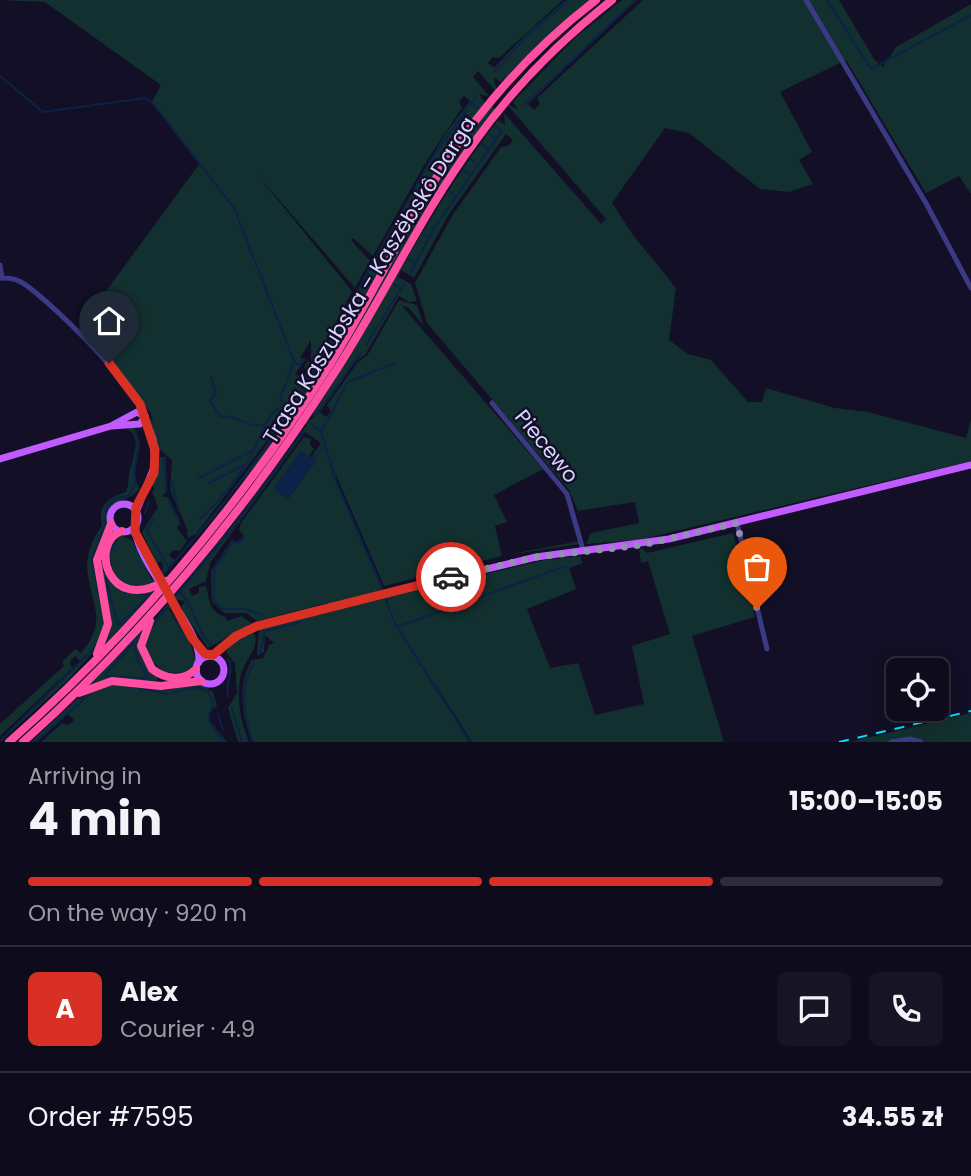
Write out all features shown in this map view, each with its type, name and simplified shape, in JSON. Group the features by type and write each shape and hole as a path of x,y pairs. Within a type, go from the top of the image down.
{"highway":[{"name":"Trasa Kaszubska – Kaszëbskô Darga","path":"9,742 90,665 171,578 232,504 300,410 366,305 442,169 495,96 545,43 596,0"},
{"name":"Trasa Kaszubska – Kaszëbskô Darga","path":"23,742 70,698 158,606 239,510 308,415 374,310 442,191 503,105 554,51 612,0"},
{"path":"90,665 108,630 97,560 111,524"},
{"path":"123,531 110,541 106,558 110,574 118,583 141,591 171,578"},
{"path":"158,606 142,639 147,663 156,672 168,677 186,676 198,666"},
{"path":"70,698 108,681 165,686 201,681"}],"main road":[{"path":"0,459 138,418 154,446 155,468 136,512 135,526 142,549 192,638 209,656 222,662"},
{"path":"198,666 234,637 262,625 536,557 642,545 971,465"},
{"path":"142,549 111,524 113,508 126,504 146,489"},
{"path":"126,504 136,512"},
{"path":"123,531 135,526"},
{"path":"192,638 201,681 211,684 221,680 224,671 222,654 234,637"}],"street":[{"path":"806,0 914,182 971,288"},
{"path":"0,265 1,278 23,284 98,351 132,395 138,418"},
{"name":"Piecewo","path":"492,403 567,494 583,550"},
{"path":"737,523 767,649"},
{"path":"891,742 910,739 921,742"}],"green space":[{"path":"0,0 563,0 499,58 493,57 488,63 494,68 526,34 566,0 590,0 545,38 501,82 494,77 501,97 518,109 513,102 576,37 622,0 637,0 528,104 534,110 540,104 537,98 643,0 839,0 874,59 883,67 896,47 971,4 971,194 959,176 926,193 846,60 780,92 812,152 799,160 813,184 789,192 760,189 689,133 665,128 612,203 633,235 676,288 669,340 688,354 711,360 748,402 762,402 766,388 835,408 868,412 966,438 971,419 971,461 638,540 586,544 591,533 639,523 635,502 578,511 569,490 427,323 415,283 452,216 501,147 508,146 513,140 506,134 449,214 414,278 401,270 398,277 411,284 417,301 409,302 399,296 365,355 356,361 320,412 326,417 331,411 327,405 358,362 367,356 399,300 417,305 424,326 490,405 408,307 402,306 543,469 494,495 507,522 495,526 502,556 384,586 336,475 336,481 390,609 386,597 545,560 580,556 583,563 569,568 576,589 527,609 550,668 578,663 595,715 644,704 632,646 670,634 648,561 641,563 639,550 642,548 647,553 733,533 755,617 692,636 724,742 472,742 432,679 469,742 252,742 244,711 244,680 252,660 263,658 269,645 274,643 265,635 264,652 257,656 259,630 328,611 327,603 257,621 246,613 224,613 212,601 211,571 232,540 238,542 244,535 239,530 241,523 304,437 311,439 310,445 314,449 308,458 301,451 274,488 288,499 316,461 310,459 321,443 305,432 210,563 206,581 189,589 192,596 199,593 199,587 206,586 211,605 216,612 226,617 227,621 241,616 251,623 208,648 184,613 181,606 185,602 176,599 169,609 190,642 196,660 189,671 172,673 160,669 151,659 144,644 152,623 236,521 307,425 289,414 260,460 161,579 144,588 125,585 115,577 109,555 120,535 132,540 152,580 163,570 162,561 157,563 142,532 158,507 152,485 160,457 166,457 167,492 162,496 169,498 180,521 177,528 187,541 180,551 174,550 169,555 175,561 251,468 282,423 275,419 271,425 274,431 196,534 188,538 188,531 170,490 172,460 158,448 145,409 153,423 151,413 79,328 200,163 152,102 161,85 45,2","holes":["478,71 606,219 601,224 504,113 505,125 498,120 448,191 313,414 314,418 309,420 295,410 295,404 299,404 323,366 379,269 375,266 381,265 372,263 295,401 307,378 305,373 302,378 295,374 306,359 300,358 311,340 311,364 308,360 304,368 310,372 352,291 255,172 355,288 370,261 351,240 353,238 373,256 426,162 462,108 459,102 464,96 470,101 444,136 376,255 376,259 384,261 435,175 485,103 479,94 490,97 473,77"]},
{"path":"492,105 495,109 305,413 303,411 417,218"},
{"path":"132,427 140,444 134,475 139,489 132,496 109,508 107,529 94,559 105,629 97,648 67,681 0,742 81,662 75,656 70,662 72,668 0,736 0,724 64,666 62,662 75,649 81,653 90,641 96,611 87,566 88,555 102,525 103,507 114,496 126,492 136,442 126,428"},
{"path":"579,541 579,544 502,556"},
{"path":"102,572 130,591 154,591 107,642 111,619"},
{"path":"141,632 141,657 158,677 157,681 115,678 90,684"},
{"path":"251,632 255,635 255,645 242,671 239,689 241,716 249,742 238,742 228,708 237,693 235,663 226,652 231,644"},
{"path":"199,683 213,692 217,706 210,711 209,720 227,742 41,742 62,723 68,725 74,720 68,714 37,742 31,742 76,700 109,684 167,690"},
{"path":"971,713 971,742 926,742 919,739 921,742 850,742 938,721 949,721 949,718"}],"water":[{"path":"301,451 316,461 288,499 274,488"}],"waterway":[{"path":"495,71 524,39 569,0"},
{"path":"525,105 635,0"},
{"path":"827,0 871,69 971,15"},
{"path":"0,76 43,112 145,98 152,102 234,208 294,361 280,399 293,412"},
{"path":"378,255 430,161 475,98"},
{"path":"471,102 478,108"},
{"path":"463,112 470,118"},
{"path":"455,123 463,129"},
{"path":"495,126 502,131"},
{"path":"411,272 436,225 502,131"},
{"path":"489,133 496,139"},
{"path":"444,139 452,145"},
{"path":"481,143 488,149"},
{"path":"433,156 441,161"},
{"path":"470,159 477,164"},
{"path":"463,170 471,175"},
{"path":"420,178 427,183"},
{"path":"449,191 456,196"},
{"path":"422,234 429,238"},
{"path":"408,259 415,263"},
{"path":"338,329 372,266"},
{"path":"394,284 401,289"},
{"path":"366,345 404,284"},
{"path":"298,403 333,337"},
{"path":"316,415 361,353"},
{"path":"296,364 301,364 303,360"},
{"path":"321,432 348,382 395,363"},
{"path":"211,377 216,393 210,400 220,417 253,425 265,425"},
{"path":"200,519 237,477 269,419 283,406"},
{"path":"159,579 215,515 287,418"},
{"path":"308,422 321,432 336,481 382,588"},
{"path":"100,600 92,559 105,525 107,506 116,498 128,496 136,483 138,443 134,428"},
{"path":"174,598 237,523 304,431"},
{"path":"313,459 324,447"},
{"path":"199,478 254,450"},
{"path":"164,458 166,492"},
{"path":"209,483 242,466"},
{"path":"171,481 178,508"},
{"path":"168,498 180,524"},
{"path":"145,513 149,502"},
{"path":"154,518 147,531 169,569"},
{"path":"244,537 239,543 233,542 214,569 214,600 223,609 245,609 262,615"},
{"path":"110,552 117,538"},
{"path":"137,549 148,570"},
{"path":"397,627 566,566"},
{"path":"106,579 118,626 149,595"},
{"path":"107,579 125,592 148,595"},
{"path":"180,593 211,645"},
{"path":"386,601 395,624 470,742"},
{"path":"152,626 171,603"},
{"path":"173,617 190,642"},
{"path":"260,654 265,631 300,622"},
{"path":"134,642 137,658 148,678 104,676 134,642"},
{"path":"0,741 96,646"},
{"path":"225,661 229,660 230,665 228,696"},
{"path":"253,742 244,702 246,681 254,662"},
{"path":"135,687 167,694"},
{"path":"172,693 197,687 208,691 214,705 209,720 223,742"},
{"path":"35,742 92,692"},
{"path":"232,708 242,742"},
{"path":"218,714 223,730"}],"railway":[{"path":"839,742 971,711"}],"way so far":[{"path":"451,577 536,557 642,545 737,523 757,609"}],"route":[{"path":"109,363 140,404 155,450 154,473 136,507 138,519 135,532 192,638 205,654 213,655 236,636 257,626 451,577"}]}
